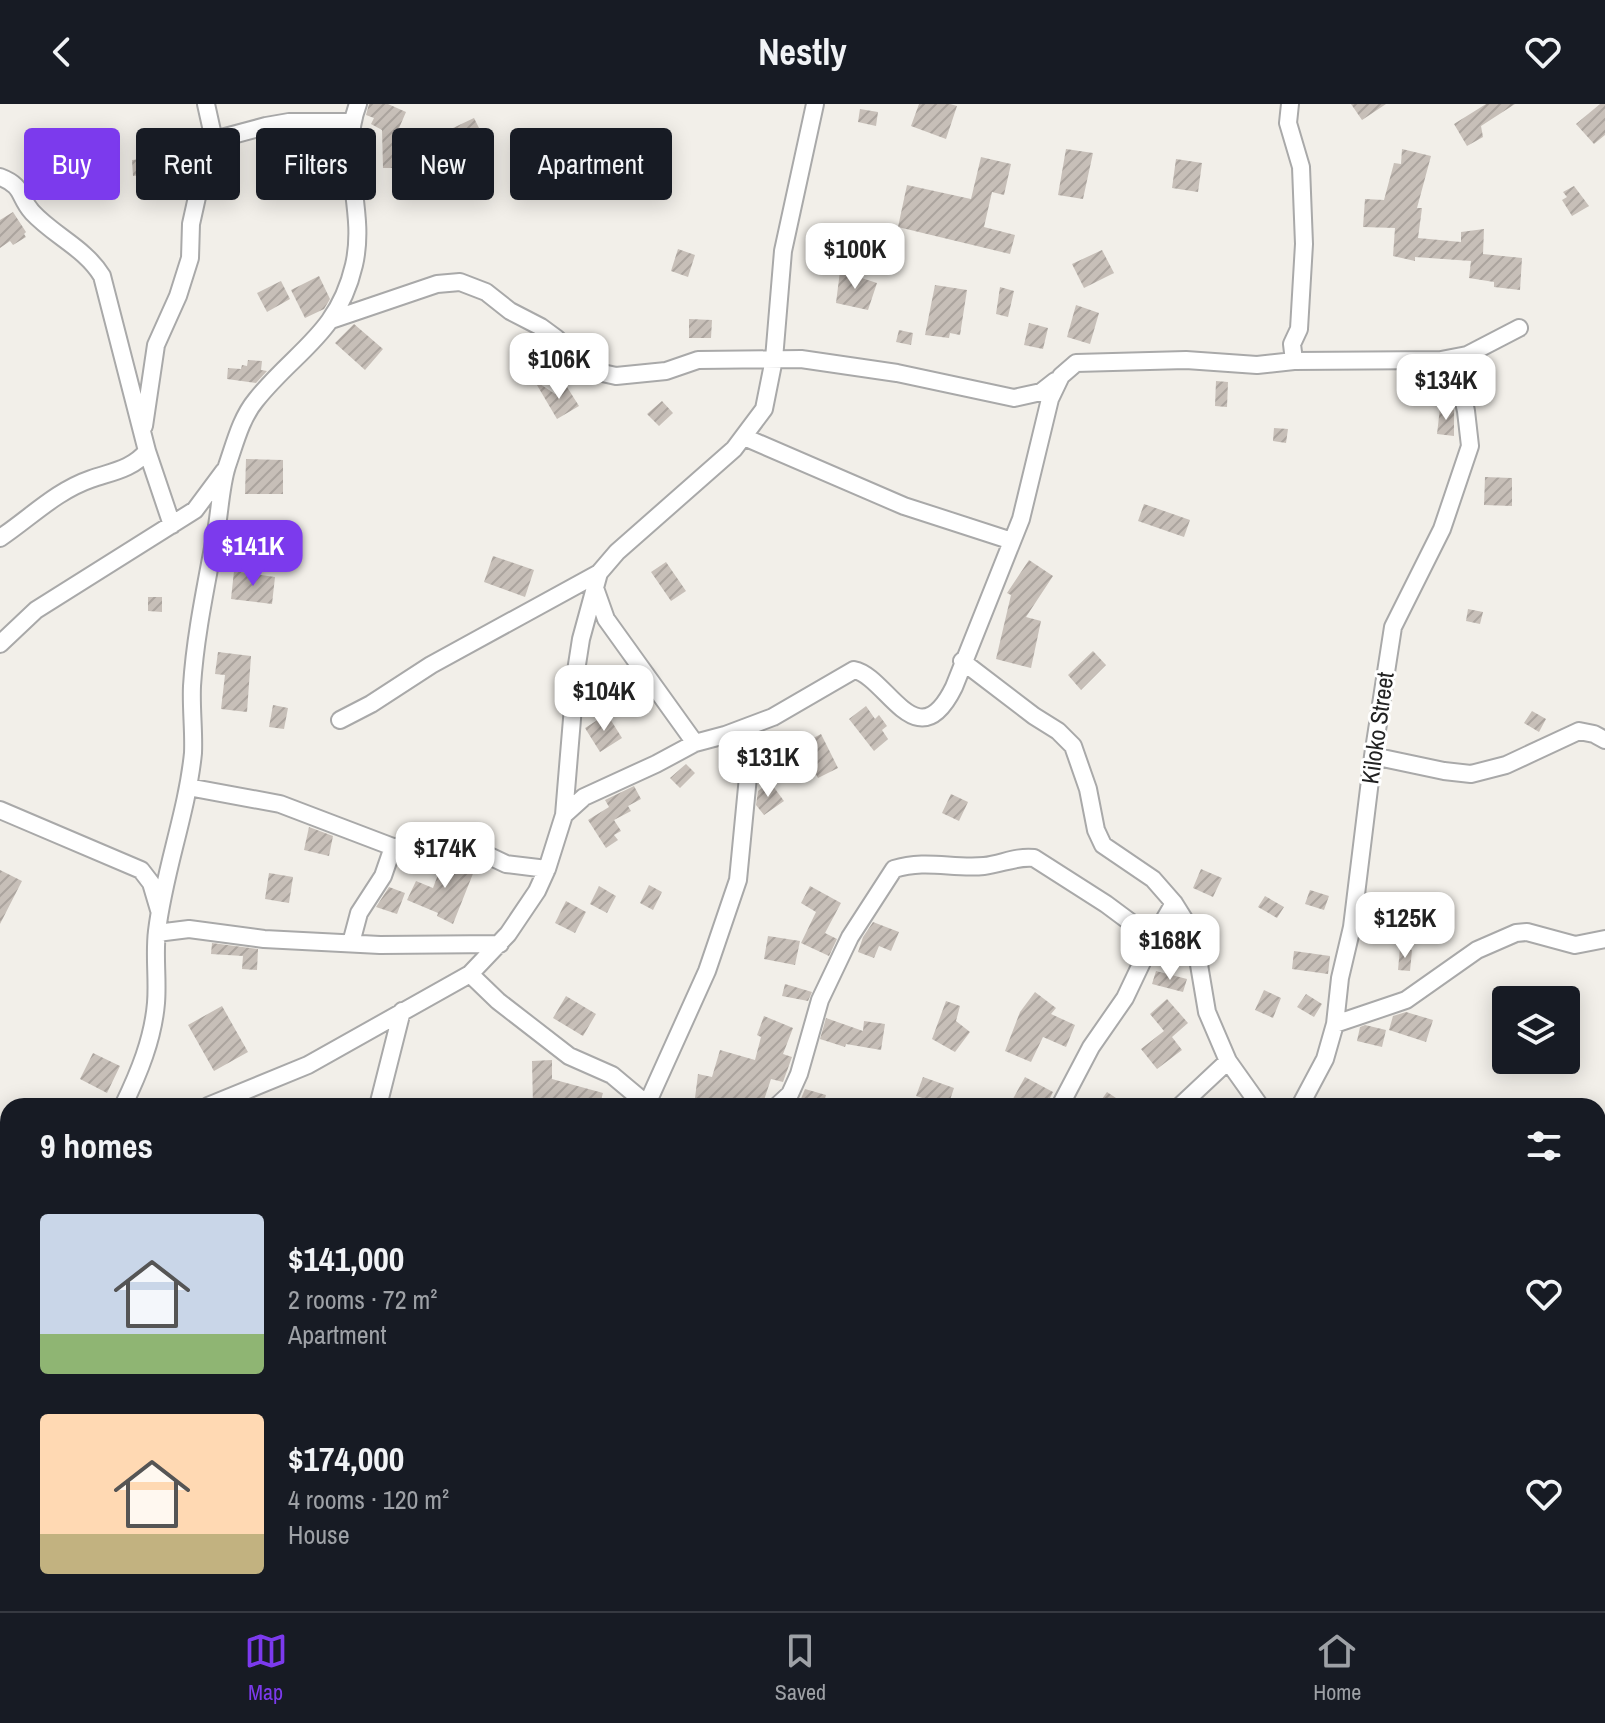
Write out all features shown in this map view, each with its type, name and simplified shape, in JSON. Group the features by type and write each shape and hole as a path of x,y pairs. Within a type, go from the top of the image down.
{"street":[{"path":"206,104 211,128"},
{"path":"127,1098 139,1073 153,1024 157,933 188,787 193,750 192,682 226,468 239,431 257,399 296,361 331,320 348,285 360,231 350,137 358,104"},
{"path":"228,1098 297,1071 470,974 500,944 523,913 547,869 564,815 576,671 597,580 617,552 715,467 744,437 764,409 774,359 783,251 815,104"},
{"path":"1290,104 1288,123 1301,167 1304,244 1299,329 1292,344 1294,361"},
{"path":"240,133 289,122 352,122"},
{"path":"0,177 16,184 30,210 95,265 102,276 147,451 172,525"},
{"path":"143,432 156,345 178,296 190,258 191,224 196,200"},
{"path":"331,320 437,284 460,282 486,292 510,311 541,327 589,370 601,374 616,376 666,371 698,360 801,359 897,373 1014,398 1041,392 1070,366 1081,361 1186,360 1257,365 1294,361 1454,358 1467,355 1519,328"},
{"name":"Kiloko Street","path":"1304,1098 1325,1059 1335,1024 1340,978 1356,901 1373,756 1393,627 1442,529 1470,446 1454,358"},
{"path":"564,815 584,797 695,743 773,717 854,670 868,675 897,707 911,714 932,713 941,709 947,701 1021,519 1050,399 1061,376"},
{"path":"744,437 904,506 1012,541"},
{"path":"0,538 62,492 125,468 147,451"},
{"path":"0,644 36,610 195,510 226,468"},
{"path":"340,720 431,665 597,580"},
{"path":"597,580 606,619 695,743"},
{"path":"962,661 1066,737 1073,746 1103,845 1153,879 1174,903 1194,935 1207,1012 1228,1061 1254,1098"},
{"path":"651,1098 707,971 738,880 753,725"},
{"path":"1373,756 1471,774 1506,765 1579,731 1605,740"},
{"path":"188,787 280,804 393,847 433,846 485,854 506,864 547,869"},
{"path":"0,810 141,870 151,883 160,912"},
{"path":"351,943 359,913 383,876 393,847"},
{"path":"786,1098 799,1074 820,1000 850,937 894,869 919,863 982,866 1023,857 1034,858 1106,904 1153,939"},
{"path":"1064,1098 1091,1047 1125,998 1174,903"},
{"path":"157,933 189,929 264,939 500,944"},
{"path":"1335,1024 1406,1000 1477,950 1516,933 1527,932 1575,945 1605,939"},
{"path":"470,974 510,1011 569,1056 612,1075 640,1098"},
{"path":"380,1098 402,1011"},
{"path":"1189,1098 1228,1061"}],"building":[{"path":"369,104 388,104 406,112 399,128 392,128 392,168 383,168 382,130 371,124 374,118 366,115"},
{"path":"919,104 957,106 946,139 911,126"},
{"path":"1351,104 1386,104 1362,120"},
{"path":"1486,104 1515,104 1481,126 1483,137 1467,146 1454,124"},
{"path":"1600,104 1605,104 1605,135 1594,144 1576,124"},
{"path":"860,109 878,112 876,126 858,122"},
{"path":"474,118 479,128 453,128"},
{"path":"1066,149 1093,153 1083,199 1058,195"},
{"path":"1402,149 1431,156 1417,208 1422,208 1418,238 1461,242 1461,232 1484,229 1483,254 1522,258 1520,290 1494,287 1494,282 1469,278 1471,261 1415,257 1415,261 1393,256 1395,228 1363,227 1365,199 1384,200 1394,163 1401,164"},
{"path":"981,157 1011,164 1004,195 992,192 984,227 1015,235 1010,254 898,227 907,185 971,199"},
{"path":"1176,159 1202,163 1198,192 1172,188"},
{"path":"132,160 136,160 136,176 133,176"},
{"path":"1574,186 1589,206 1572,216 1562,200 1567,197 1563,192"},
{"path":"13,212 26,237 13,245 10,241 0,248 0,220"},
{"path":"678,249 695,255 688,277 671,271"},
{"path":"1102,250 1114,273 1084,288 1072,264"},
{"path":"840,271 877,283 868,310 836,303"},
{"path":"319,276 330,299 324,309 305,318 291,290"},
{"path":"281,281 290,299 267,312 257,293"},
{"path":"935,285 967,290 960,335 950,333 949,338 925,335"},
{"path":"1000,287 1014,291 1008,317 996,314"},
{"path":"1076,305 1099,313 1090,344 1067,337"},
{"path":"689,319 712,320 711,338 689,338"},
{"path":"1029,323 1048,328 1043,349 1024,345"},
{"path":"354,324 383,349 365,370 335,343"},
{"path":"899,330 913,333 911,345 896,342"},
{"path":"248,360 262,361 261,370 267,371 256,383 227,379 228,368 241,369 242,365 247,366"},
{"path":"534,380 555,394 567,387 579,406 557,419"},
{"path":"1216,381 1228,382 1227,407 1215,406"},
{"path":"662,401 673,413 659,426 647,414"},
{"path":"1440,408 1454,410 1454,436 1437,434"},
{"path":"1274,428 1288,429 1286,443 1273,441"},
{"path":"246,459 283,460 283,494 245,494"},
{"path":"1485,477 1512,478 1512,506 1484,505"},
{"path":"1144,504 1190,520 1184,537 1138,521"},
{"path":"493,556 534,570 525,597 484,582"},
{"path":"1029,560 1053,576 1026,617 1041,621 1031,668 996,659 1011,595 1007,593"},
{"path":"666,562 686,591 671,601 651,572"},
{"path":"234,571 275,577 272,604 231,599"},
{"path":"148,597 162,597 162,612 148,611"},
{"path":"1468,609 1483,612 1480,624 1466,621"},
{"path":"1093,651 1106,665 1081,690 1068,675"},
{"path":"218,652 251,656 247,712 221,709 225,675 215,674"},
{"path":"273,705 288,708 284,729 269,727"},
{"path":"866,706 875,719 879,715 887,726 882,730 888,739 874,751 849,719"},
{"path":"1532,711 1546,719 1539,732 1524,723"},
{"path":"607,714 622,738 600,752 585,728"},
{"path":"821,734 838,768 818,778 800,745"},
{"path":"686,764 695,773 680,788 670,778"},
{"path":"770,782 784,801 764,815 756,805 758,791"},
{"path":"634,786 641,799 628,806 631,811 614,820 621,831 614,835 618,840 606,848 588,820 609,807 605,800"},
{"path":"951,794 968,802 959,821 942,813"},
{"path":"309,827 333,836 329,856 304,850"},
{"path":"444,859 476,866 453,924 437,916 438,913 407,900 416,881 433,888"},
{"path":"1201,869 1222,878 1213,897 1193,888"},
{"path":"0,870 22,881 0,924"},
{"path":"269,873 293,877 289,903 265,899"},
{"path":"649,885 662,892 653,910 640,903"},
{"path":"599,886 616,896 607,913 590,904"},
{"path":"810,886 841,903 825,933 837,939 829,956 801,943 816,912 801,903"},
{"path":"389,887 405,893 397,914 376,907"},
{"path":"1310,890 1329,896 1324,910 1305,904"},
{"path":"1265,896 1284,907 1277,918 1258,907"},
{"path":"566,901 586,912 575,933 555,923"},
{"path":"873,922 899,932 891,951 879,946 874,958 858,952"},
{"path":"768,936 800,941 795,965 764,959"},
{"path":"212,943 258,949 257,970 242,969 243,956 211,954"},
{"path":"1400,948 1412,950 1410,971 1398,970"},
{"path":"1294,951 1330,956 1328,974 1292,969"},
{"path":"1156,971 1187,979 1183,992 1152,984"},
{"path":"785,984 812,992 808,1001 782,996"},
{"path":"1264,990 1281,998 1273,1018 1255,1010"},
{"path":"1035,992 1056,1008 1051,1014 1075,1025 1066,1047 1043,1037 1031,1062 1005,1051 1020,1012"},
{"path":"1306,994 1322,1004 1314,1017 1297,1007"},
{"path":"566,996 596,1014 583,1036 553,1018"},
{"path":"1167,999 1188,1023 1172,1037 1182,1050 1157,1069 1141,1049 1164,1031 1150,1014"},
{"path":"946,1001 960,1006 956,1021 970,1032 955,1052 932,1039"},
{"path":"222,1006 248,1052 214,1071 188,1025"},
{"path":"1406,1012 1433,1020 1426,1042 1389,1030 1393,1016"},
{"path":"764,1016 793,1028 783,1054 792,1057 783,1082 771,1079 765,1098 695,1098 698,1074 712,1077 720,1050 755,1060 761,1037 757,1035"},
{"path":"826,1018 863,1031 864,1021 885,1024 881,1050 846,1044 845,1047 820,1039"},
{"path":"1365,1025 1386,1030 1382,1047 1357,1041 1360,1027"},
{"path":"93,1053 120,1066 107,1093 80,1079"},
{"path":"552,1060 552,1079 603,1093 601,1098 533,1098 532,1061"},
{"path":"923,1077 954,1088 951,1098 916,1096"},
{"path":"1025,1077 1053,1092 1050,1098 1013,1098"},
{"path":"805,1089 826,1095 825,1098 801,1098"}]}
